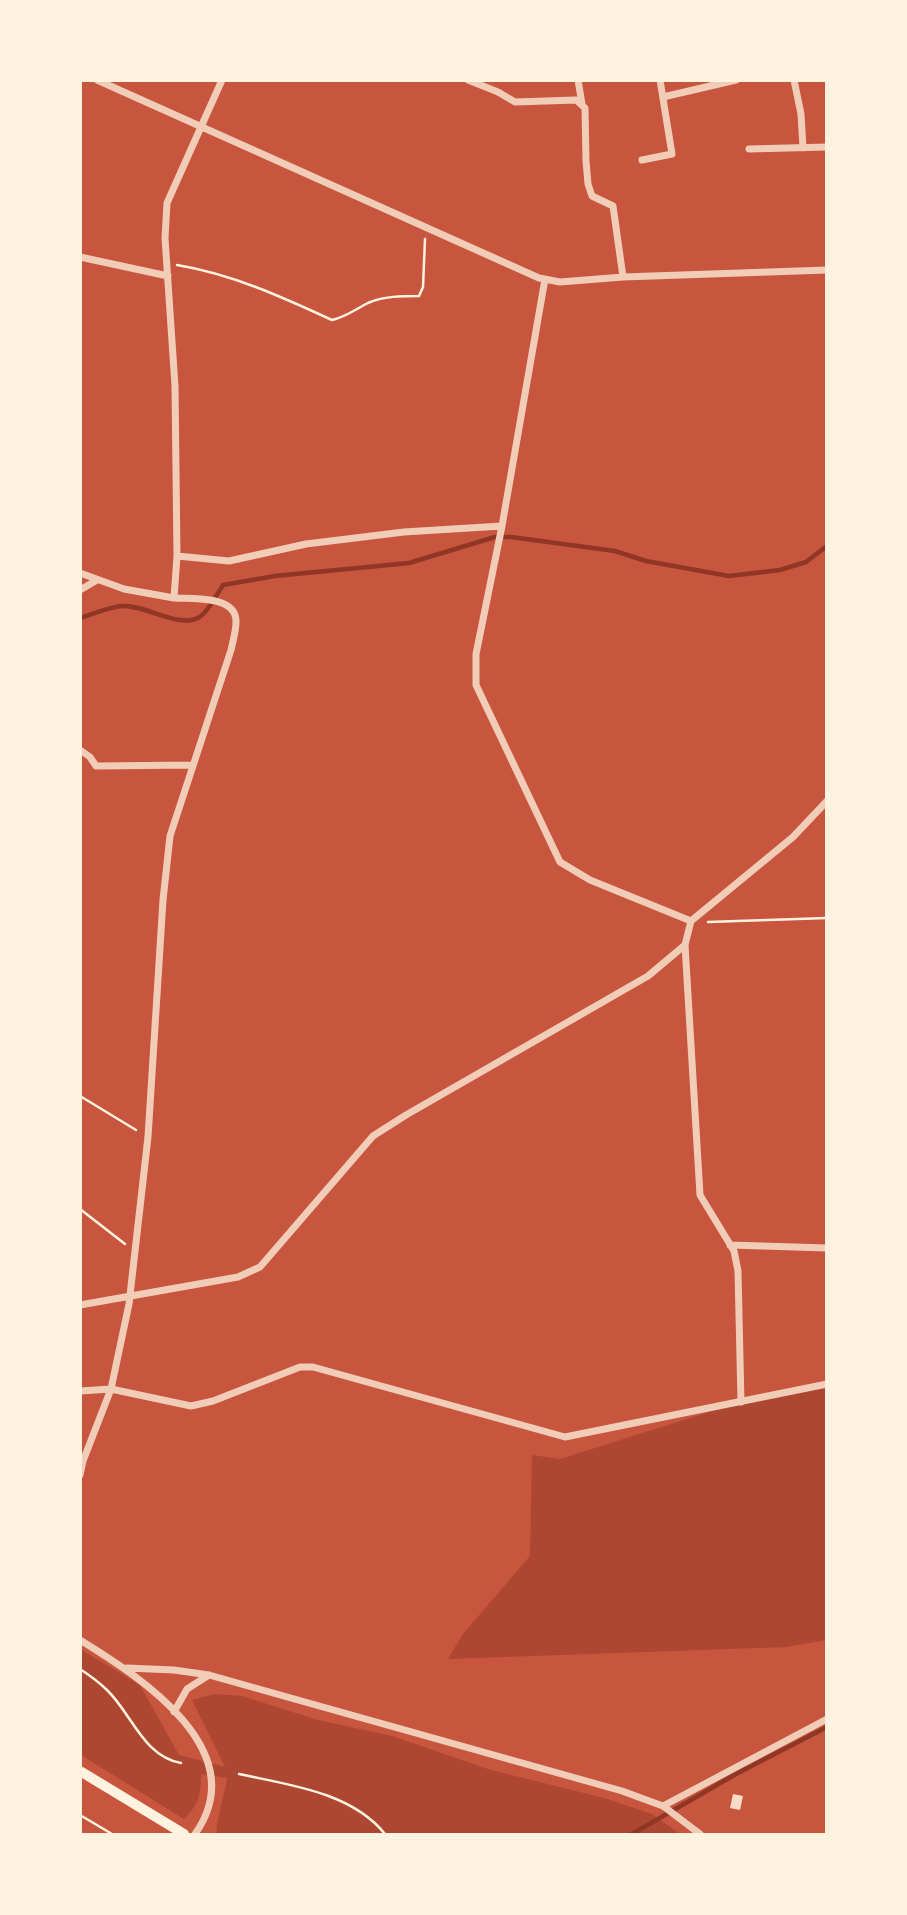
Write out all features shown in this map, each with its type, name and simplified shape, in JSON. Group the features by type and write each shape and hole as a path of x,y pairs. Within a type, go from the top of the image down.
{"main road":[{"path":"80,1770 184,1835"}],"street":[{"path":"97,80 518,271 545,279 560,282 623,277 827,270"},
{"path":"174,598 177,556 175,386 166,263 167,204 222,80"},
{"path":"468,80 515,102 576,100 585,107 588,184 592,196 613,206 623,277"},
{"path":"578,80 582,105"},
{"path":"642,160 672,154 660,80"},
{"path":"663,97 736,80"},
{"path":"794,80 802,114 803,148"},
{"path":"749,149 827,147"},
{"path":"80,257 168,276"},
{"path":"545,279 502,526 476,654 476,685 560,862 590,880 691,921"},
{"path":"177,556 229,561 306,544 404,532 502,526"},
{"path":"80,573 124,589 174,598 220,601 235,614 237,621 231,650 170,835 163,900 148,1137 130,1295 111,1389 80,1475"},
{"path":"80,590 97,580"},
{"path":"80,750 90,757 96,766 192,765"},
{"path":"741,1402 738,1271 734,1251 700,1195 685,945 691,921 793,837 827,801"},
{"path":"80,1305 237,1277 260,1267 373,1136 648,976 685,945"},
{"path":"730,1245 827,1248"},
{"path":"80,1391 111,1389 191,1406 213,1401 300,1367 313,1367 565,1437 827,1384"},
{"path":"80,1640 127,1668 152,1688 200,1745 210,1764 213,1780 212,1798 205,1820 195,1835"},
{"path":"127,1668 209,1675 622,1791 663,1806 700,1835"},
{"path":"174,1712 187,1689 209,1675"},
{"path":"663,1806 827,1719"}],"path":[{"path":"166,263 204,269 244,282 332,320 342,318 370,302 400,296 419,296 423,288 426,229"},
{"path":"691,921 827,918"},
{"path":"80,1096 148,1137"},
{"path":"80,1209 135,1251"},
{"path":"80,1669 108,1690 145,1742 167,1761 181,1763"},
{"path":"239,1774 322,1793 356,1808 376,1823 386,1835"},
{"path":"80,1815 112,1835"}],"shaded area":[{"path":"826,1388 826,1640 786,1647 448,1659 463,1634 530,1556 532,1455 560,1459 741,1402"},
{"path":"80,1649 140,1685 179,1755 225,1767 192,1700 214,1694 242,1696 318,1720 392,1736 491,1770 604,1798 652,1814 680,1834 217,1834 227,1778 201,1774 198,1798 184,1819 81,1755"}],"building":[{"path":"733,1794 743,1796 740,1810 730,1808"}],"waterway":[{"path":"80,618 106,609 131,606 174,619 193,620 201,616 223,585 275,576 409,563 495,537 615,551 646,561 729,576 780,570 806,562 827,546"},
{"path":"632,1834 736,1774 827,1727"}]}
